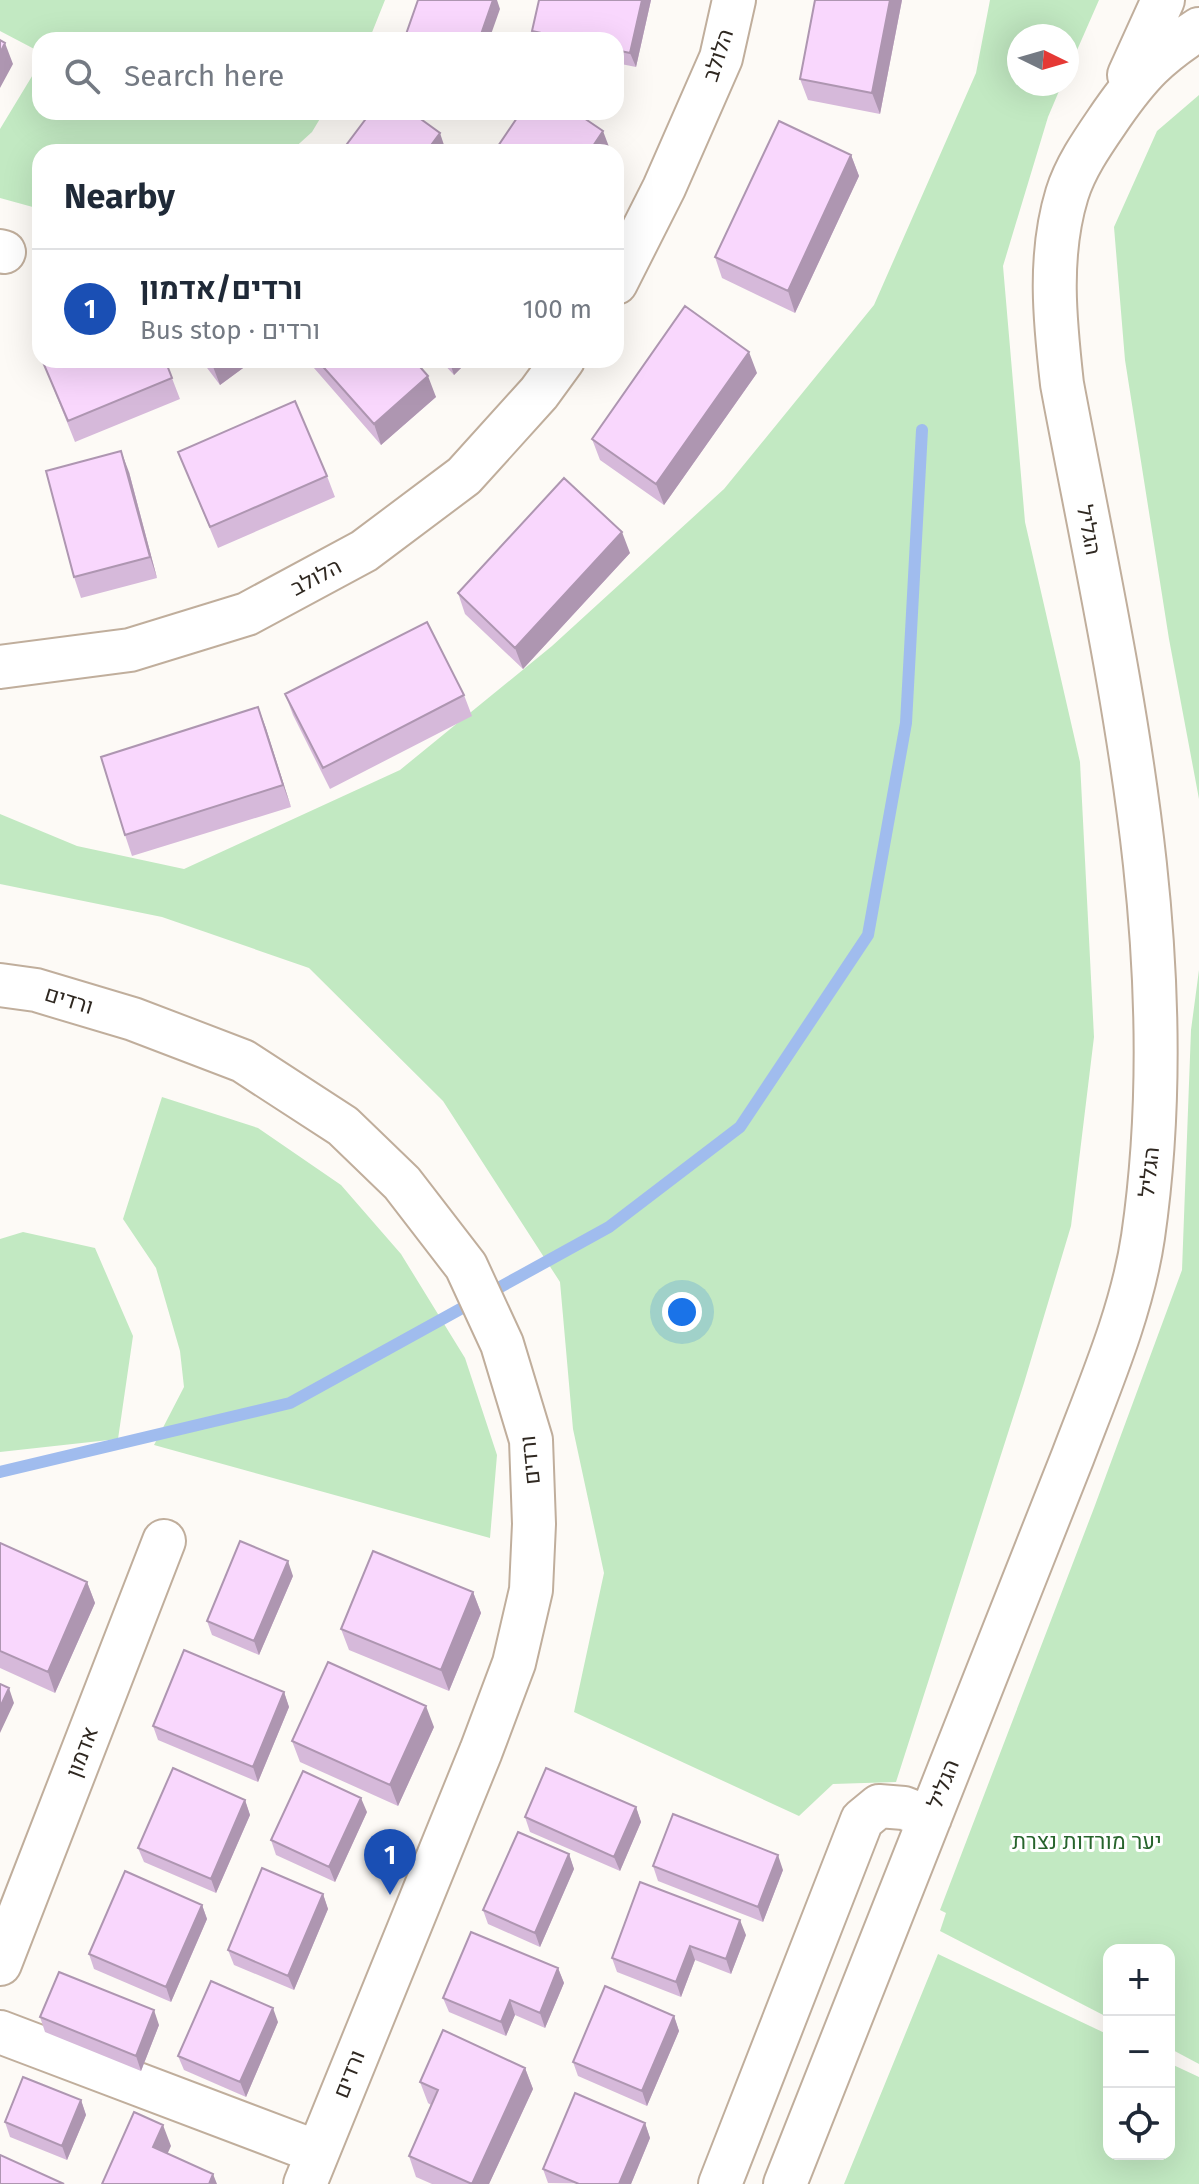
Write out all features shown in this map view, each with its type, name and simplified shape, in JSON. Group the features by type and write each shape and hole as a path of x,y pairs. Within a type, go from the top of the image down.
{"street":[{"name":"הלולב","path":"624,267 664,188 721,58 734,0"},
{"name":"הגליל","path":"1111,116 1163,0"},
{"name":"הגליל","path":"785,2184 1118,1338 1142,1239 1152,1143 1157,1049 1150,905 1142,826 1062,384 1053,310 1058,240 1067,193 1089,146 1137,78 1170,48 1199,29"},
{"name":"הלולב","path":"0,667 130,650 247,614 364,551 464,476 539,393 557,368"},
{"name":"ורדים","path":"0,985 36,990 133,1019 243,1061 343,1126 402,1183 466,1266 502,1344 531,1440 534,1524 531,1590 514,1663 311,2168"},
{"name":"אדמון","path":"0,1964 164,1541"},
{"path":"720,2184 862,1820 879,1806 904,1808 930,1818"},
{"path":"0,2032 311,2168"}],"green space":[{"path":"0,0 385,0 372,32 32,32 32,48 0,31"},
{"path":"990,0 1099,0 1079,46 1079,24 1007,24 1007,96 1057,96 1003,266 1025,522 1080,762 1094,1037 1071,1226 896,1782 833,1784 799,1816 574,1712 604,1573 573,1429 560,1282 443,1101 309,968 162,917 0,884 0,814 77,846 184,869 400,770 552,646 724,489 874,305 976,73"},
{"path":"32,76 32,120 319,120 299,144 32,144 32,207 0,198 0,129"},
{"path":"1199,95 1199,799 1169,639 1125,360 1114,227 1157,131"},
{"name":"יער מורדות נצרת","path":"1199,970 1199,2064 1175,2051 1175,1944 1103,1944 1103,2015 940,1931 946,1913 940,1910 1182,1270 1191,1030"},
{"path":"162,1097 258,1128 341,1185 401,1254 465,1358 497,1455 490,1538 154,1445 184,1387 180,1351 156,1268 123,1219"},
{"path":"23,1232 95,1248 133,1336 118,1439 0,1452 0,1239"},
{"path":"938,1954 1103,2032 1103,2160 1175,2160 1175,2066 1199,2077 1199,2184 844,2184"}],"building":[{"path":"418,0 493,0 482,32 407,32"},
{"path":"539,0 642,0 630,53 624,52 624,32 532,31"},
{"path":"815,0 890,0 872,93 800,79"},
{"path":"365,120 422,120 440,133 432,144 347,144"},
{"path":"516,120 587,120 603,131 594,144 499,144"},
{"path":"779,121 851,155 788,291 715,257"},
{"path":"685,306 749,352 656,484 592,439"},
{"path":"45,368 168,368 172,378 68,421"},
{"path":"324,368 421,368 428,376 374,424"},
{"path":"295,401 327,476 210,527 178,452"},
{"path":"121,451 150,557 74,577 46,471"},
{"path":"564,478 622,532 515,648 458,593"},
{"path":"427,622 464,695 323,768 285,694"},
{"path":"258,707 283,785 125,835 101,757"},
{"path":"240,1541 288,1561 254,1641 207,1621"},
{"path":"0,1543 87,1582 48,1672 0,1651"},
{"path":"373,1551 473,1592 441,1670 341,1629"},
{"path":"184,1650 284,1692 253,1767 153,1726"},
{"path":"328,1662 426,1706 390,1785 292,1741"},
{"path":"0,1684 9,1688 0,1707"},
{"path":"173,1768 245,1800 211,1879 138,1848"},
{"path":"546,1768 636,1807 614,1857 525,1817"},
{"path":"303,1771 361,1798 329,1867 271,1840"},
{"path":"673,1814 778,1855 758,1907 653,1866"},
{"path":"518,1832 569,1854 535,1933 483,1910"},
{"path":"262,1868 323,1894 288,1976 228,1950"},
{"path":"125,1871 202,1905 166,1987 89,1954"},
{"path":"640,1882 740,1920 726,1959 690,1946 676,1982 612,1958"},
{"path":"471,1932 558,1968 540,2013 510,2000 501,2022 443,1998"},
{"path":"59,1972 154,2010 136,2056 40,2017"},
{"path":"211,1981 273,2008 240,2082 178,2056"},
{"path":"605,1986 674,2016 642,2091 573,2062"},
{"path":"443,2030 525,2068 472,2184 409,2156 438,2090 420,2082"},
{"path":"23,2077 81,2100 62,2146 5,2122"},
{"path":"575,2093 645,2123 619,2184 579,2184 543,2169"},
{"path":"134,2112 163,2125 153,2147 213,2174 209,2184 102,2184"},
{"path":"0,2155 64,2184 0,2184"}],"waterway":[{"path":"0,1472 290,1403 609,1227 740,1127 868,935 906,723 922,430"}],"place":[{"name":"ורדים/אדמון","path":"390,1895"}]}
